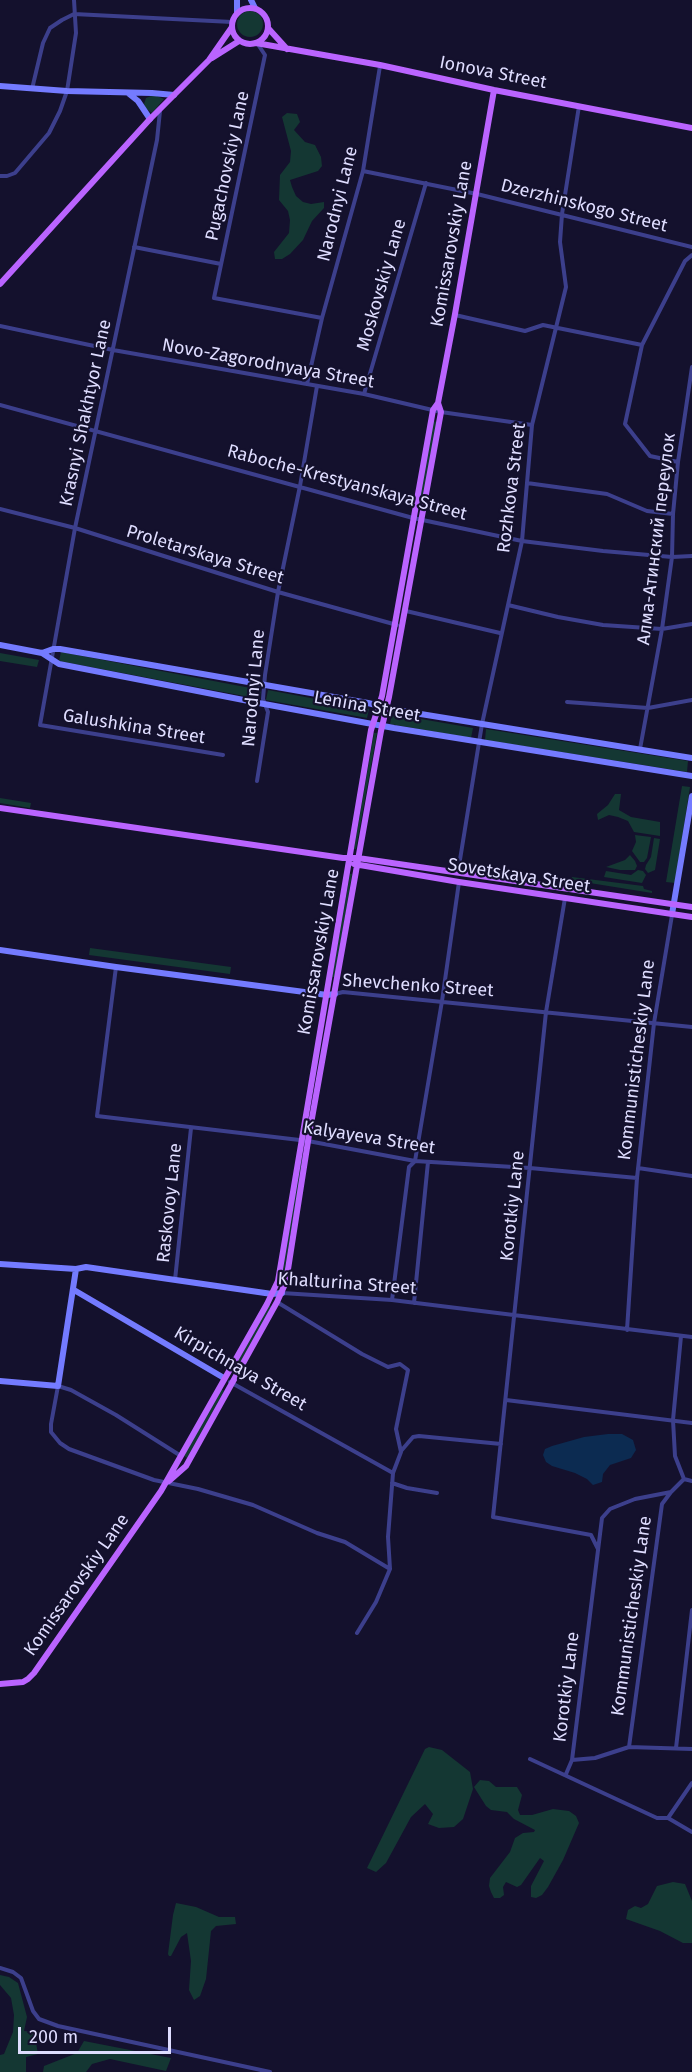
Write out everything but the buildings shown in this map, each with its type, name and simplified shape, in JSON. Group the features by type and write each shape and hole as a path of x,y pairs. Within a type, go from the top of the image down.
{"main road":[{"path":"209,60 232,24 237,13 237,0"},
{"path":"250,0 255,8 265,15 268,28 288,49"},
{"path":"237,13 255,8"},
{"path":"232,24 235,37 249,44 256,43 266,34 268,28"},
{"path":"0,284 150,119 209,60 239,40"},
{"name":"Ionova Street","path":"256,43 380,65 494,90 692,128"},
{"path":"0,86 174,95"},
{"name":"Komissarovskiy Lane","path":"166,1483 176,1477 186,1466 286,1282 304,1141 373,724 382,696 433,410 438,403 455,315 494,90"},
{"path":"128,92 138,101 150,119"},
{"name":"Komissarovskiy Lane","path":"0,1684 23,1682 34,1673 166,1483 278,1281 335,994 351,860 403,626 441,412 438,403"},
{"name":"Lenina Street","path":"0,645 42,653 59,664 264,704 382,726 692,776"},
{"name":"Lenina Street","path":"42,653 53,649 386,708 692,758"},
{"name":"Kommunisticheskiy Lane","path":"672,914 692,796"},
{"name":"Sovetskaya Street","path":"0,808 692,907"},
{"name":"Sovetskaya Street","path":"351,860 459,882 692,917"},
{"name":"Shevchenko Street","path":"0,950 327,995 335,994"},
{"name":"Khalturina Street","path":"0,1264 76,1269 86,1267 272,1294 282,1293"},
{"path":"0,1381 58,1386 76,1269"},
{"name":"Kirpichnaya Street","path":"74,1290 224,1378"}],"street":[{"path":"0,176 15,173 49,133 67,91 76,33 74,0"},
{"path":"255,8 256,0"},
{"path":"32,89 43,43 50,28 74,14 232,24"},
{"name":"Pugachovskiy Lane","path":"256,43 265,55 214,298 322,318"},
{"name":"Narodnyi Lane","path":"307,384 322,318 363,171 380,65"},
{"name":"Rozhkova Street","path":"458,873 482,724 500,633 522,541 532,424 566,287 560,242 562,214 579,106"},
{"name":"Krasnyi Shakhtyor Lane","path":"40,725 75,528 157,140 161,108"},
{"name":"Dzerzhinskogo Street","path":"363,171 477,194 692,247"},
{"name":"Moskovskiy Lane","path":"364,394 426,183"},
{"path":"134,247 221,264"},
{"path":"678,462 650,456 625,424 642,345 685,261 692,255"},
{"path":"455,315 525,331 543,325 642,345"},
{"name":"Novo-Zagorodnyaya Street","path":"0,326 113,350 364,394 441,412 532,424"},
{"name":"Алма-Атинский переулок","path":"640,749 662,629 672,557 678,462 692,367"},
{"name":"Narodnyi Lane","path":"257,781 268,712 263,699 278,592 300,486 317,386"},
{"name":"Raboche-Krestyanskaya Street","path":"0,405 413,518 522,541 603,551 672,557 692,556"},
{"path":"527,483 607,494 647,511 673,514"},
{"name":"Proletarskaya Street","path":"0,509 75,528 278,592 403,626"},
{"path":"508,605 603,625 662,629 692,624"},
{"path":"405,611 500,633"},
{"path":"567,702 648,708 692,700"},
{"name":"Galushkina Street","path":"40,725 224,755"},
{"path":"392,1300 409,1167 415,1161 459,882"},
{"name":"Korotkiy Lane","path":"565,898 546,1012 493,1517 591,1534 598,1549"},
{"name":"Kommunisticheskiy Lane","path":"627,1330 638,1168 654,1023 672,914"},
{"name":"Kalyayeva Street","path":"116,967 97,1116 304,1141 415,1161 531,1168 637,1178"},
{"name":"Shevchenko Street","path":"335,994 343,992 692,1026"},
{"name":"Raskovoy Lane","path":"175,1280 191,1128"},
{"path":"414,1303 428,1162"},
{"path":"638,1168 692,1176"},
{"name":"Khalturina Street","path":"282,1293 392,1300 692,1337"},
{"path":"277,1302 362,1354 388,1367 400,1364 408,1370 396,1429 401,1452"},
{"path":"681,1336 673,1420 675,1456 684,1479"},
{"name":"Kirpichnaya Street","path":"224,1378 393,1473"},
{"path":"181,1455 116,1415 71,1390 58,1386 51,1432 60,1443 80,1453 166,1483 198,1489 253,1505 317,1533 345,1542 390,1569"},
{"path":"506,1400 692,1423"},
{"path":"357,1633 376,1602 390,1569 388,1537 392,1483 393,1473 401,1452 413,1437 419,1436 501,1444"},
{"path":"684,1479 692,1481"},
{"path":"671,1492 684,1479"},
{"path":"392,1483 436,1493"},
{"name":"Korotkiy Lane","path":"566,1774 572,1760 602,1518 610,1509 635,1499 671,1492"},
{"name":"Kommunisticheskiy Lane","path":"629,1747 662,1504 671,1492"},
{"path":"675,1748 692,1610"},
{"path":"572,1760 596,1758 629,1747 692,1749"},
{"path":"530,1759 657,1818 668,1818 692,1832"},
{"path":"668,1818 692,1783"},
{"path":"0,1968 13,1972 21,1978 33,2011 39,2019 69,2029 270,2072"}],"green space":[{"path":"250,11 259,15 263,24 259,33 250,37 241,33 237,24 241,15"},
{"path":"154,95 164,99 152,113 145,108 144,104 146,98"},
{"path":"287,113 297,114 300,122 294,130 305,142 315,145 321,157 322,166 318,171 290,180 292,187 296,196 303,202 311,204 324,202 324,208 312,221 303,240 290,254 282,259 275,259 274,252 289,233 288,211 279,200 280,175 290,162 291,151 282,117"},
{"path":"433,421 437,422 421,510 417,509"},
{"path":"61,652 261,690 260,699 59,661"},
{"path":"0,653 39,660 37,667 0,661"},
{"path":"268,690 369,709 367,718 266,700"},
{"path":"392,714 473,728 471,738 390,724"},
{"path":"486,729 688,761 687,772 485,740"},
{"path":"374,733 377,733 356,849 354,849"},
{"path":"682,786 690,787 675,883 666,882"},
{"path":"615,794 621,794 619,810 631,817 660,822 660,836 634,832 628,821 618,817 609,815 598,820 597,814 608,805"},
{"path":"0,798 31,803 30,808 0,803"},
{"path":"635,835 651,837 647,858 644,862 640,862 632,851 636,842"},
{"path":"654,838 660,839 655,870 648,873 645,869 651,857"},
{"path":"630,855 637,866 635,870 606,867 625,860"},
{"path":"638,870 643,871 646,875 642,883 604,877 606,871 631,875"},
{"path":"350,874 352,874 335,977 332,977"},
{"path":"572,877 643,886 652,893 571,880"},
{"path":"90,948 231,967 230,974 89,955"},
{"path":"301,1156 304,1156 283,1279 280,1278"},
{"path":"269,1305 272,1307 235,1371 233,1370"},
{"path":"221,1389 224,1391 187,1458 184,1456"},
{"path":"429,1747 442,1750 470,1772 473,1789 463,1819 454,1827 439,1828 428,1824 433,1814 425,1804 411,1817 386,1863 376,1872 367,1868 425,1749"},
{"path":"480,1780 489,1781 496,1787 517,1787 522,1795 518,1810 520,1815 532,1815 553,1809 569,1811 576,1816 579,1823 563,1860 542,1895 536,1898 531,1897 531,1886 544,1861 540,1858 521,1885 517,1887 506,1882 503,1887 504,1895 494,1898 489,1886 490,1878 510,1852 515,1838 535,1830 514,1819 507,1812 491,1810 486,1806 474,1787"},
{"path":"673,1882 685,1884 692,1901 692,1943 683,1943 660,1931 626,1919 628,1910 635,1906 641,1908 648,1904 657,1886"},
{"path":"176,1903 196,1907 219,1917 235,1917 236,1924 216,1926 211,1931 206,1979 200,1996 194,2000 189,1990 191,1961 187,1933 181,1937 171,1956 168,1954"},
{"path":"0,1975 9,1977 18,1983 27,2017 24,2031 34,2032 38,2054 26,2057 26,2072 0,2072 0,2055 4,2054 13,2032 14,2015 11,1998 0,1985"},
{"path":"84,2041 171,2058 166,2071 110,2059 92,2064 86,2072 43,2072 44,2066 77,2053"}],"water":[{"path":"622,1434 633,1440 636,1450 631,1458 610,1465 603,1474 602,1482 593,1485 575,1473 552,1466 546,1462 543,1455 545,1449 552,1446 584,1437"}]}
